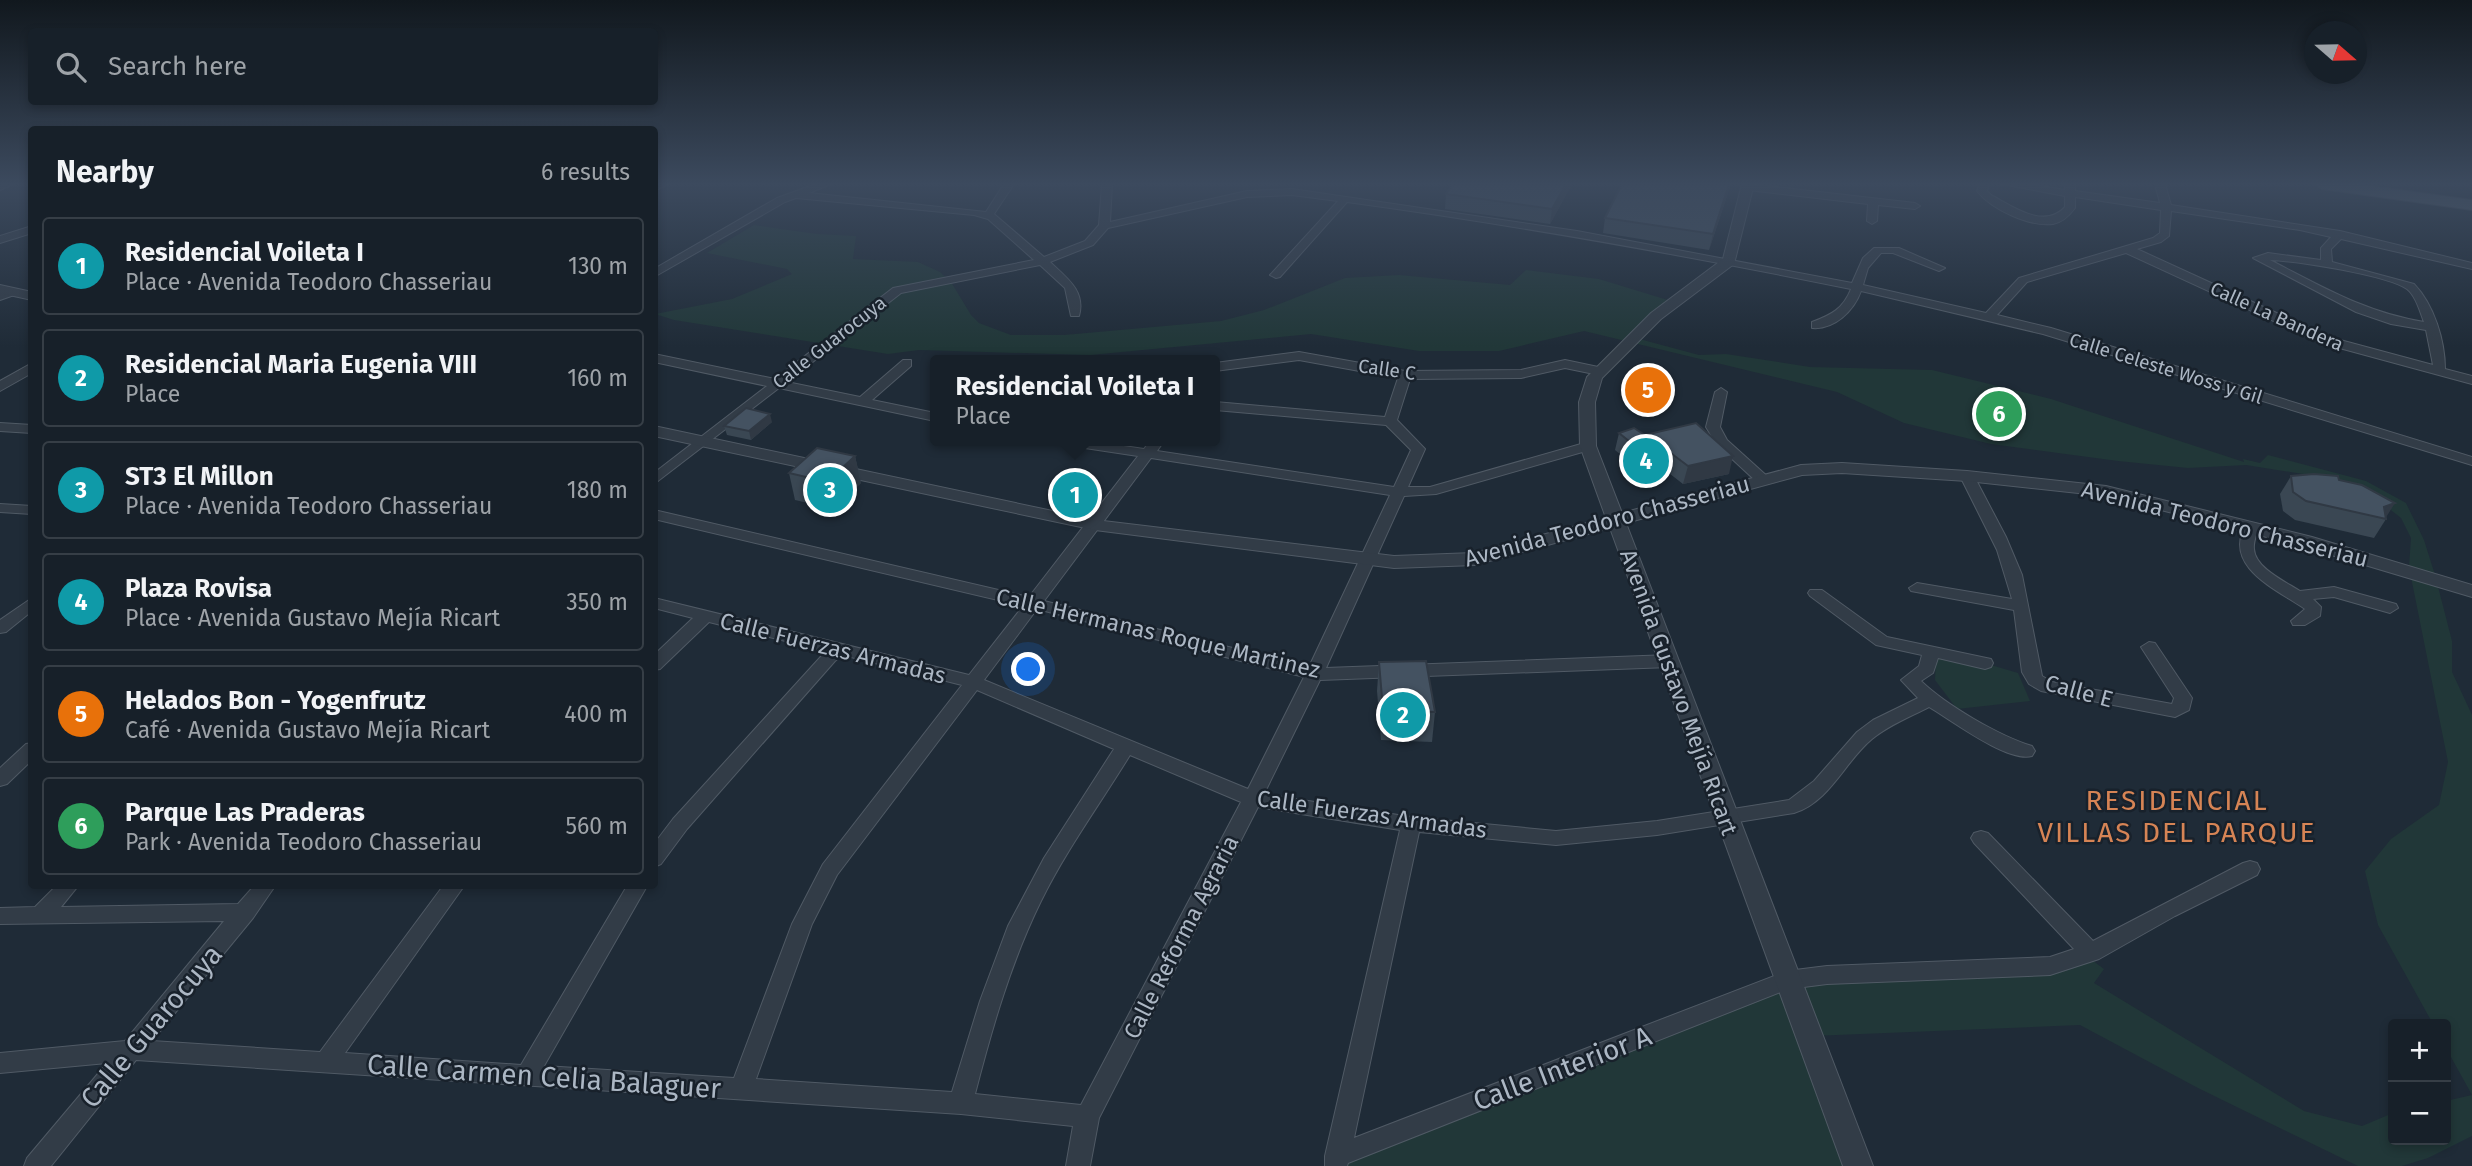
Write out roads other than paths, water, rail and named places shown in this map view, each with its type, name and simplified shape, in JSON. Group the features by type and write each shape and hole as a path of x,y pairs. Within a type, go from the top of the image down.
{"street":[{"path":"658,272 715,238"},
{"path":"1016,238 1070,286 1075,314"},
{"name":"Calle Guarocuya","path":"658,477 897,290 1043,261 1089,243 1093,238"},
{"path":"1276,275 1309,238"},
{"name":"Calle Celeste Woss y Gil","path":"1589,238 1729,261 1990,316 2472,461"},
{"path":"1729,261 1735,238"},
{"path":"1990,316 2023,280 2159,238"},
{"path":"2327,265 2326,248 2336,238"},
{"path":"2358,238 2472,266"},
{"path":"1816,325 1834,320 1846,312 1868,259 1882,249 1895,250 1939,268"},
{"name":"Calle La Bandera","path":"2127,249 2300,331 2346,347 2472,380"},
{"path":"2431,327 2391,320 2360,310 2258,258 2264,255 2327,265 2410,286 2416,290 2436,339 2440,371"},
{"name":"Avenida Gustavo Mejía Ricart","path":"1729,261 1656,316 1600,371 1590,388 1587,402 1588,446 1858,1166"},
{"name":"Calle C","path":"1220,366 1299,356 1405,375 1521,374 1565,364 1600,371"},
{"path":"658,359 930,416"},
{"path":"862,402 907,363"},
{"path":"0,387 28,370"},
{"path":"1220,406 1390,421 1405,375"},
{"path":"1721,392 1713,427 1723,442 1763,480"},
{"name":"Calle Reforma Agraria","path":"1078,1166 1087,1117 1316,674 1370,561 1418,449 1390,421"},
{"path":"0,427 28,429"},
{"name":"Avenida Teodoro Chasseriau","path":"658,431 1095,525 1370,561 1475,559 1801,470 1821,468 1967,476 2106,491 2305,541 2472,591"},
{"path":"1127,446 1152,448 1399,492 1432,491 1588,446"},
{"path":"741,1089 816,893 830,870 1152,448"},
{"name":"Calle E","path":"1967,476 1993,524 2014,575 2031,672 2035,680 2047,687 2175,711 2183,706 2183,698 2149,647"},
{"path":"2,510 28,510"},
{"name":"Calle Hermanas Roque Martinez","path":"658,515 1316,674 1670,661"},
{"path":"2250,527 2246,551 2249,559 2261,572 2313,607 2314,612 2299,621"},
{"path":"1917,588 2021,606"},
{"path":"1816,593 1882,640 1985,663"},
{"path":"2299,596 2334,593 2390,608"},
{"name":"Calle Fuerzas Armadas","path":"658,604 838,651 972,682 1252,799 1411,824 1556,838 1726,819 1794,806 1821,786 1863,736 1879,724 1930,700"},
{"path":"0,628 28,606"},
{"path":"658,661 705,616"},
{"path":"658,854 680,824 829,657 838,651"},
{"path":"1931,652 1927,669 1910,680 1930,700 2008,746 2026,751"},
{"path":"961,1103 991,999 1029,903 1046,871 1123,752 1124,745"},
{"path":"0,779 28,753"},
{"path":"1336,1161 1411,824"},
{"path":"1981,838 2091,953"},
{"name":"Calle Interior A","path":"1336,1161 1787,980 1828,975 2050,966 2091,953 2250,869"},
{"path":"41,914 65,889"},
{"name":"Calle Guarocuya","path":"36,1166 263,889"},
{"path":"326,1062 452,889"},
{"path":"527,1075 635,889"},
{"path":"0,916 246,912"},
{"name":"Calle Carmen Celia Balaguer","path":"0,1063 131,1050 961,1103 1087,1117"}],"place":[{"name":"Helados Bon - Yogenfrutz","path":"1648,390"},
{"name":"Parque Las Praderas","path":"1999,414"},
{"name":"Plaza Rovisa","path":"1646,461"},
{"name":"ST3 El Millon","path":"830,490"},
{"name":"Residencial Voileta I","path":"1075,495"},
{"name":"Residencial Maria Eugenia VIII","path":"1403,715"}],"district":[{"name":"RESIDENCIAL VILLAS DEL PARQUE","path":"2177,816"}]}
